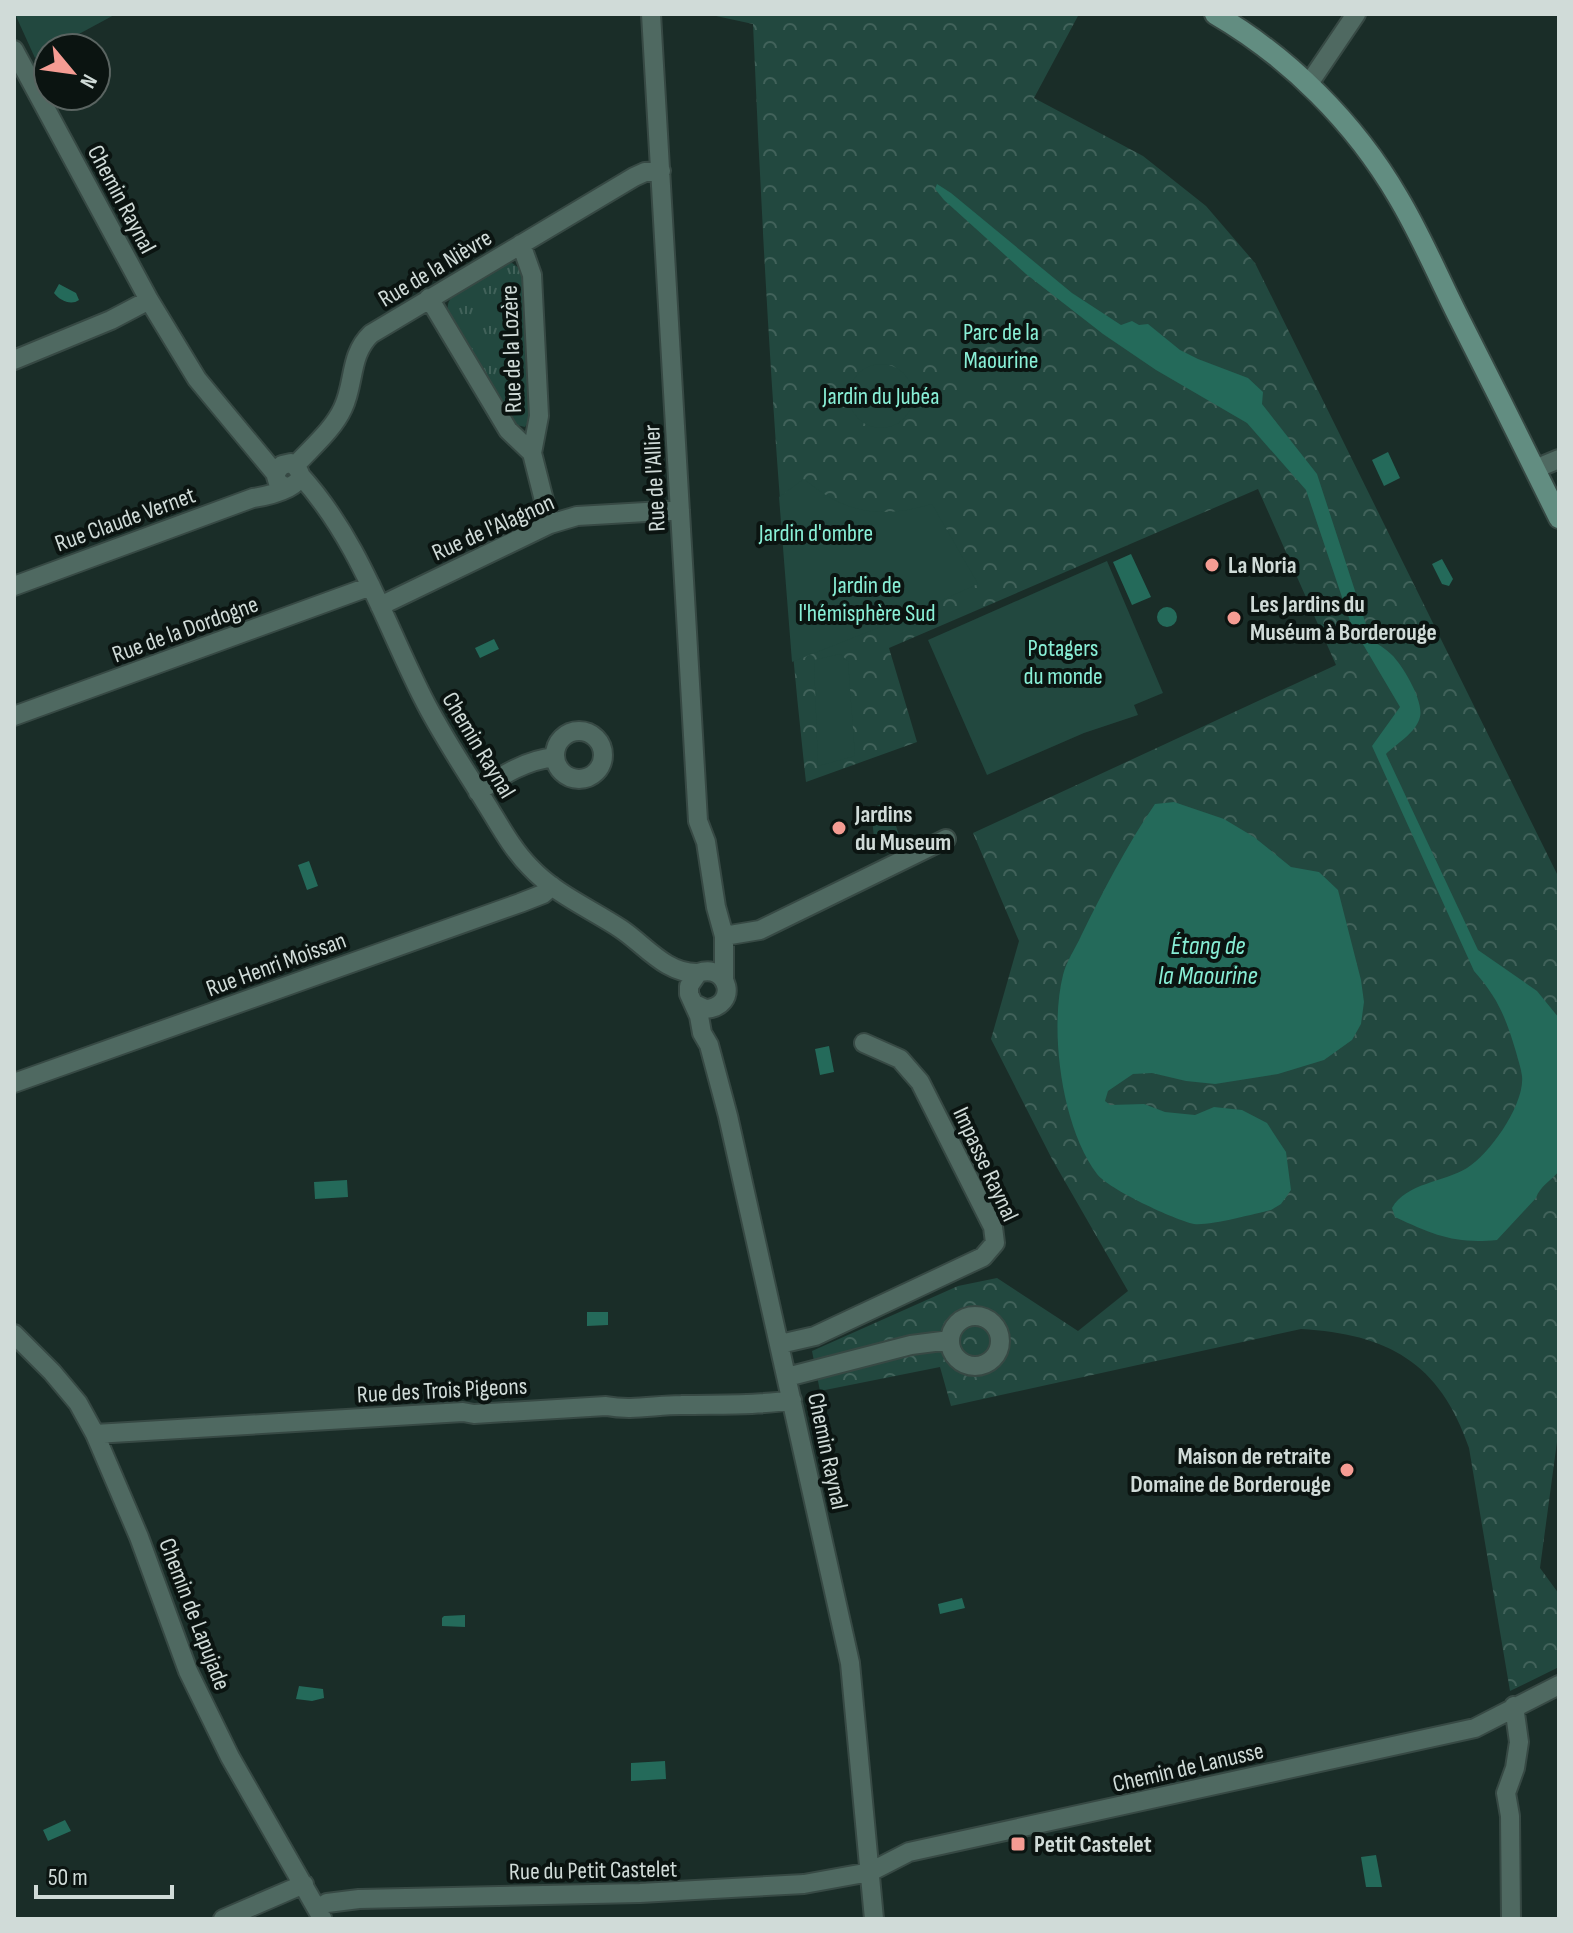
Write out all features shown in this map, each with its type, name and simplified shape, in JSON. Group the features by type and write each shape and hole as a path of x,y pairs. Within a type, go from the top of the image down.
{"street":[{"name":"Rue de l'Allier","path":"651,14 698,821 724,936 724,980"},
{"path":"1215,14 1255,39 1308,85 1373,158 1399,198 1559,518"},
{"path":"1308,85 1356,14"},
{"name":"Chemin Raynal","path":"14,50 149,300 197,379 252,442 287,476 314,490 355,550 424,700 513,845 530,867 552,886 620,928 658,958 686,974 700,972"},
{"name":"Rue de la Nièvre","path":"287,476 343,408 356,355 371,334 634,177 645,172 661,171"},
{"name":"Rue de la Lozère","path":"521,244 532,275 539,416 532,453 550,524"},
{"name":"Rue de la Lozère","path":"429,298 508,430 532,453"},
{"path":"14,360 111,320 149,300"},
{"path":"1535,469 1559,459"},
{"name":"Rue Claude Vernet","path":"14,586 253,498 287,476"},
{"name":"Rue de l'Alagnon","path":"380,606 550,524 577,516 680,510"},
{"name":"Rue de la Dordogne","path":"14,716 371,586"},
{"path":"478,792 505,773 538,759 555,757"},
{"path":"700,972 715,972 724,980 727,993 716,1007 705,1009 692,999 689,986 700,972 718,952 724,936 760,930 946,839"},
{"name":"Rue Henri Moissan","path":"14,1083 520,903 543,894 552,886"},
{"name":"Chemin Raynal","path":"658,958 692,999 702,1033 709,1045 780,1344 850,1663 870,1872"},
{"name":"Chemin Raynal","path":"709,1045 716,1007"},
{"name":"Impasse Raynal","path":"780,1344 815,1336 983,1257 995,1243 993,1227 920,1082 900,1059 864,1043"},
{"name":"Chemin de Lapujade","path":"14,1334 78,1403 95,1434 139,1537 188,1671 230,1757 320,1914"},
{"path":"787,1377 911,1345 950,1340"},
{"name":"Rue des Trois Pigeons","path":"95,1434 432,1413 474,1414 792,1400"},
{"name":"Chemin de Lanusse","path":"870,1872 888,1860 909,1852 1475,1728 1559,1685"},
{"path":"1511,1919 1510,1816 1506,1793 1515,1768 1519,1742 1514,1706"},
{"path":"870,1872 874,1919"},
{"name":"Rue du Petit Castelet","path":"320,1914 327,1903 359,1899 715,1891 804,1884 870,1872"},
{"path":"223,1919 304,1884"}],"green space":[{"path":"15,14 116,14 83,32 32,32 32,51"},
{"name":"Parc de la Maourine","path":"707,14 1079,14 1034,98 1143,156 1206,206 1255,263 1559,878 1559,1427 1540,1568 1559,1594 1559,1667 1510,1691 1469,1448 1443,1394 1426,1374 1384,1346 1332,1332 1301,1329 951,1406 940,1367 820,1391 812,1351 958,1286 997,1278 1078,1331 1128,1291 1052,1159 991,1039 1019,941 973,833 1336,665 1258,489 889,648 917,742 806,782 787,593 773,403 753,24"},
{"path":"512,263 523,271 532,415 525,427 513,424 448,316 449,301 455,294 502,264"},
{"name":"Jardin du Jubéa","path":"875,364 887,364 904,373 911,384 911,408 904,419 887,428 875,428 863,423 854,414 849,402 849,390 854,378 863,369"},
{"path":"804,479 834,500 864,510 896,511 932,504 978,584 792,662 779,497"},
{"name":"Potagers du monde","path":"1107,561 1163,693 1134,705 1138,715 1084,733 987,775 928,640"},
{"path":"840,654 848,661 855,756 818,766 814,660"},
{"path":"888,802 899,835 875,848 871,808"}],"water":[{"path":"937,184 1072,293 1121,325 1132,321 1139,325 1148,324 1180,350 1248,378 1263,392 1262,404 1317,474 1371,640 1397,660 1419,702 1418,723 1386,754 1478,950 1537,991 1559,1018 1559,1171 1497,1240 1468,1241 1444,1237 1395,1217 1392,1208 1406,1193 1458,1173 1486,1152 1512,1114 1522,1076 1500,1009 1474,971 1372,746 1400,707 1351,624 1306,490 1247,423 1156,370 1103,334 1026,274 944,200 935,189"},
{"path":"59,284 76,293 79,300 69,302 59,298 54,293"},
{"path":"1388,452 1400,478 1384,486 1372,460"},
{"path":"1131,554 1151,597 1132,605 1113,562"},
{"path":"1442,559 1453,579 1449,586 1442,584 1432,564"},
{"path":"1167,607 1174,610 1177,617 1174,624 1167,627 1160,624 1157,617 1160,610"},
{"path":"494,639 499,649 480,658 475,648"},
{"name":"Étang de la Maourine","path":"1174,802 1224,819 1254,837 1291,867 1319,872 1338,890 1364,1002 1361,1024 1352,1040 1324,1060 1278,1074 1215,1084 1152,1073 1133,1074 1108,1091 1105,1101 1110,1105 1144,1104 1165,1112 1195,1115 1214,1107 1242,1110 1267,1123 1286,1152 1291,1190 1281,1204 1271,1210 1201,1224 1185,1221 1142,1203 1114,1188 1097,1174 1085,1155 1067,1106 1058,1050 1059,998 1068,960 1116,868 1155,804"},
{"path":"309,861 318,886 307,890 298,865"},
{"path":"829,1046 834,1072 820,1075 815,1049"},
{"path":"347,1180 348,1197 315,1199 314,1182"},
{"path":"587,1312 608,1312 608,1325 587,1326"},
{"path":"962,1598 965,1608 940,1614 938,1604"},
{"path":"465,1615 465,1627 442,1626 444,1616"},
{"path":"299,1686 323,1689 324,1698 312,1701 296,1699"},
{"path":"665,1761 666,1779 631,1781 631,1763"},
{"path":"65,1820 71,1831 48,1841 43,1830"},
{"path":"1376,1855 1382,1887 1366,1887 1361,1857"}],"place":[{"name":"La Noria","path":"1212,565"},
{"name":"Les Jardins du Muséum à Borderouge","path":"1234,618"},
{"name":"Jardins du Museum","path":"839,828"},
{"name":"Maison de retraite Domaine de Borderouge","path":"1347,1470"},
{"name":"Petit Castelet","path":"1018,1844"}],"park label":[{"name":"Jardin d'ombre","path":"816,533"},
{"name":"Jardin de l'hémisphère Sud","path":"867,599"}]}
